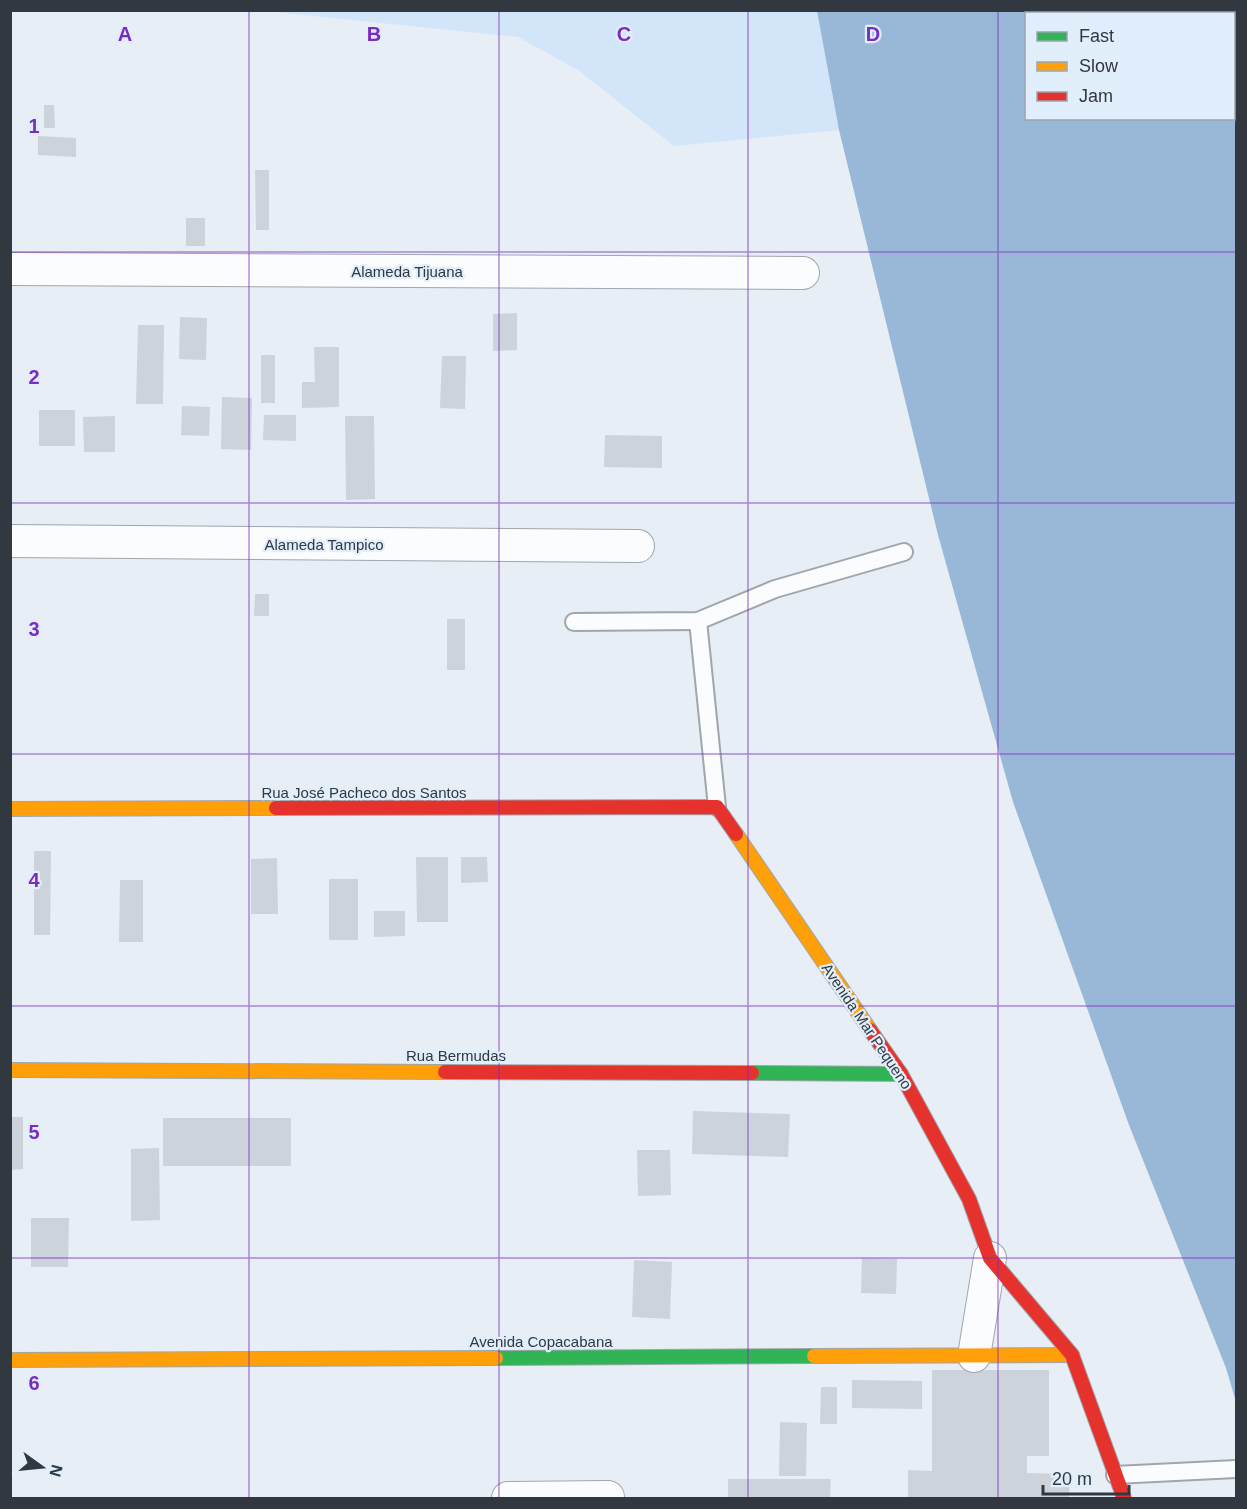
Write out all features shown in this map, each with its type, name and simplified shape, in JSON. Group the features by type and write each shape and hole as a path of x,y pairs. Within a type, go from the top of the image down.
{"street":[{"name":"Alameda Tijuana","path":"10,269 803,273"},
{"name":"Alameda Tampico","path":"10,541 638,546"},
{"name":"Rua José Pacheco dos Santos","path":"10,809 717,807"},
{"name":"Avenida Mar Pequeno","path":"717,807 901,1074 969,1199 990,1258 1072,1355"},
{"name":"Rua Bermudas","path":"10,1070 901,1074"},
{"name":"Avenida Mar Pequeno","path":"974,1356 990,1258"},
{"name":"Avenida Copacabana","path":"10,1360 1072,1355"},
{"path":"1072,1355 1124,1498"},
{"path":"508,1498 608,1497"}],"lane":[{"path":"574,622 698,621 775,589 904,552"},
{"path":"698,621 717,807"},
{"path":"1115,1475 1236,1469"}],"shaded area":[{"path":"265,11 817,11 839,130 674,146 578,70 518,37"}],"water":[{"path":"817,11 1236,11 1236,1402 1226,1368 1129,1125 1013,802 938,535 839,130"}],"building":[{"path":"44,105 54,105 55,128 44,128"},
{"path":"38,136 76,138 76,157 38,155"},
{"path":"255,170 269,170 269,230 256,230"},
{"path":"186,218 205,218 205,246 186,246"},
{"path":"517,313 517,350 493,351 493,314"},
{"path":"180,317 207,318 206,360 179,359"},
{"path":"138,325 164,325 163,404 136,404"},
{"path":"314,347 339,347 339,407 302,408 302,382 315,382"},
{"path":"261,355 275,355 275,403 261,403"},
{"path":"442,356 466,356 465,409 440,408"},
{"path":"222,397 252,398 251,450 221,449"},
{"path":"182,406 210,407 209,436 181,435"},
{"path":"39,410 75,410 75,446 39,446"},
{"path":"264,415 296,415 296,441 263,440"},
{"path":"115,416 115,452 84,452 83,417"},
{"path":"345,416 374,416 375,499 346,500"},
{"path":"605,435 662,436 662,468 604,467"},
{"path":"255,594 269,594 269,616 254,616"},
{"path":"447,619 465,619 465,670 447,670"},
{"path":"34,851 51,851 50,935 34,935"},
{"path":"416,857 448,857 448,922 417,922"},
{"path":"461,857 487,857 488,882 461,883"},
{"path":"277,858 278,914 251,914 251,859"},
{"path":"329,879 358,879 358,940 329,940"},
{"path":"120,880 143,880 143,942 119,942"},
{"path":"374,911 405,911 405,936 374,937"},
{"path":"693,1111 790,1114 788,1157 692,1154"},
{"path":"10,1117 23,1117 23,1169 10,1170"},
{"path":"163,1118 291,1118 291,1166 163,1166"},
{"path":"159,1148 160,1220 131,1221 131,1149"},
{"path":"637,1150 670,1150 671,1195 638,1196"},
{"path":"31,1218 69,1218 68,1267 31,1267"},
{"path":"862,1258 897,1259 896,1294 861,1293"},
{"path":"634,1260 672,1262 670,1319 632,1317"},
{"path":"932,1370 1049,1370 1049,1456 1027,1456 1027,1473 1070,1474 1069,1498 908,1498 908,1470 932,1471"},
{"path":"852,1380 922,1381 922,1409 852,1408"},
{"path":"821,1387 837,1387 837,1424 820,1424"},
{"path":"780,1422 807,1423 806,1476 779,1476"},
{"path":"728,1479 831,1479 830,1498 728,1498"}],"traffic: fast":[{"path":"752,1073 901,1074"},
{"path":"496,1358 814,1356"}],"traffic: slow":[{"path":"10,809 276,808"},
{"path":"736,834 870,1030"},
{"path":"10,1070 445,1072"},
{"path":"814,1356 1072,1355"},
{"path":"10,1360 496,1358"}],"traffic: jam":[{"path":"276,808 717,807 736,834"},
{"path":"870,1030 901,1074 969,1199 990,1258 1072,1355 1124,1498"},
{"path":"445,1072 752,1073"}]}
